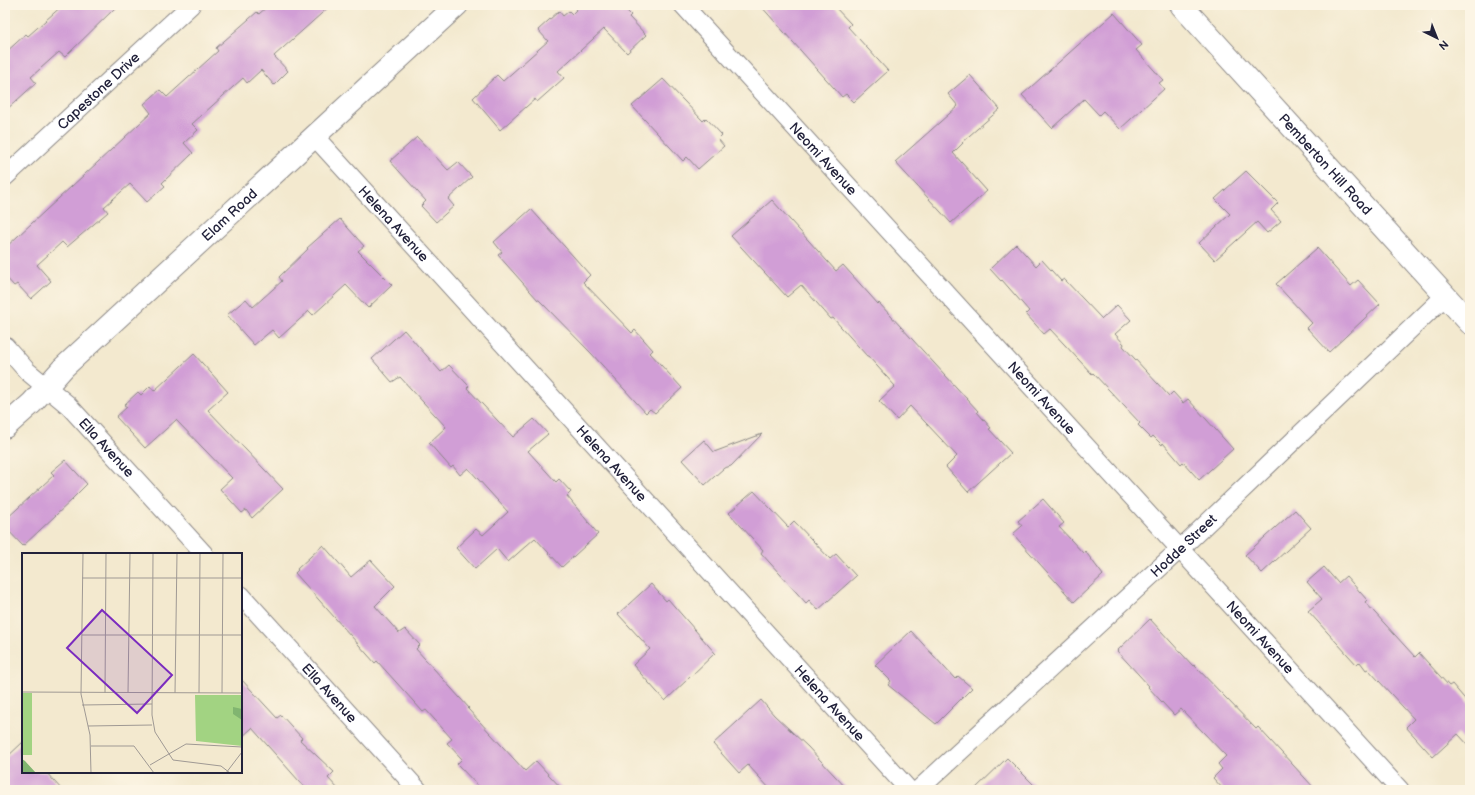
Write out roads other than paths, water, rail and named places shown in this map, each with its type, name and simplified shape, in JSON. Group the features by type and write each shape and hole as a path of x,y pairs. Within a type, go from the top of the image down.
{"street":[{"name":"Capestone Drive","path":"5,177 191,5"},
{"name":"Elam Road","path":"5,427 32,402 70,361 457,5"},
{"name":"Neomi Avenue","path":"683,5 1400,790"},
{"name":"Pemberton Hill Road","path":"1181,5 1470,323"},
{"name":"Helena Avenue","path":"315,137 909,790"},
{"name":"Hodde Street","path":"918,790 1180,549 1445,296"},
{"name":"Ella Avenue","path":"5,346 27,371 47,386 68,405 203,553"},
{"name":"Ella Avenue","path":"242,596 418,790"}]}
